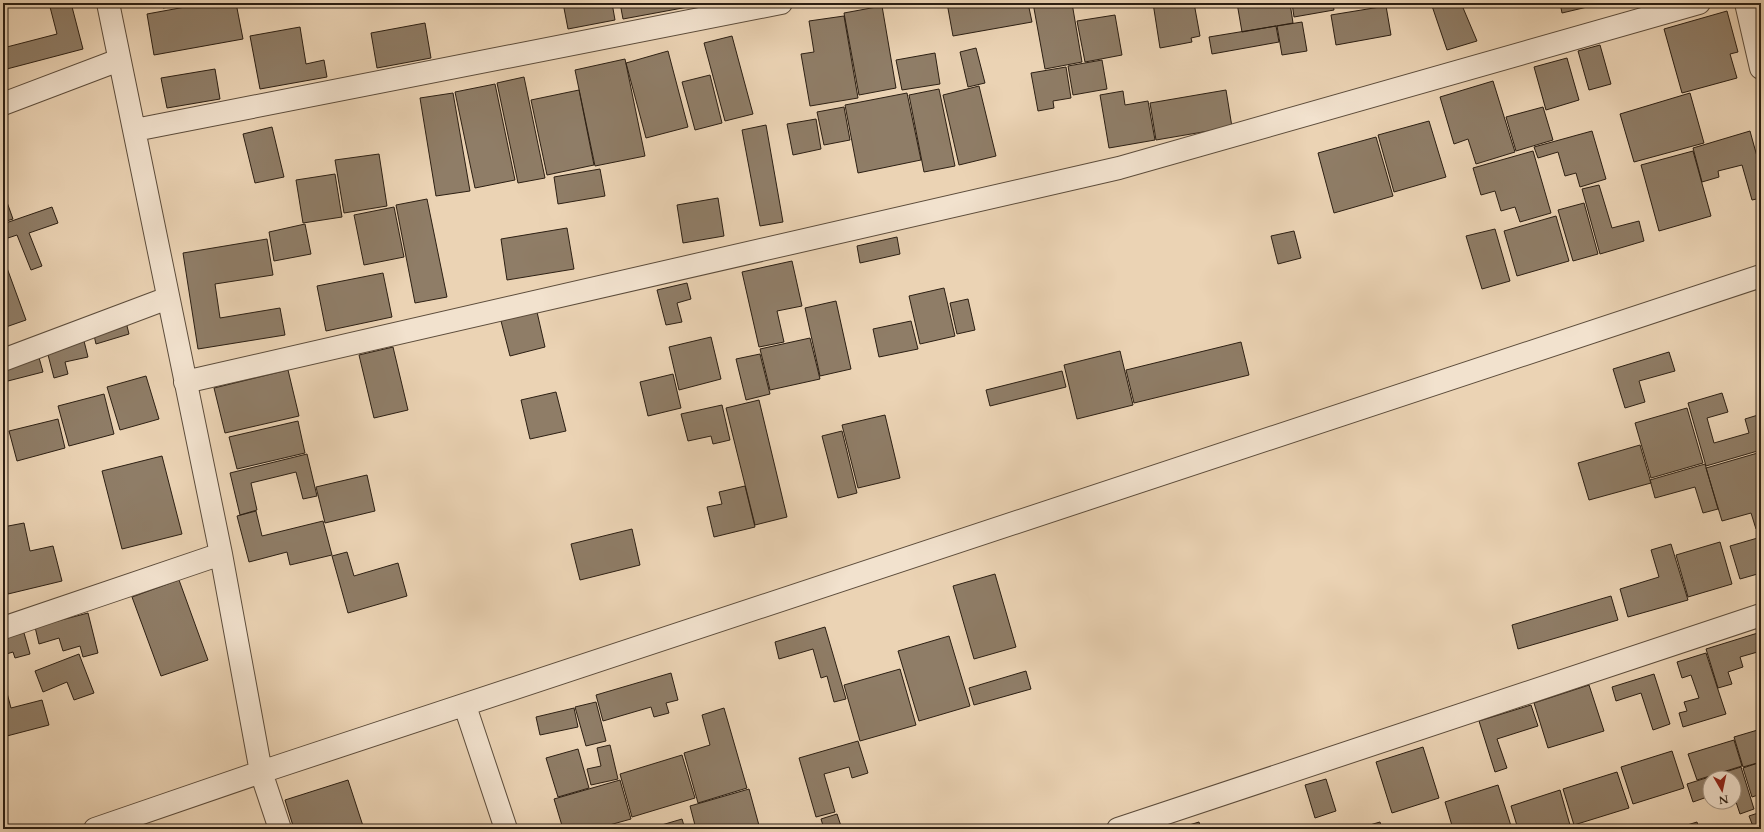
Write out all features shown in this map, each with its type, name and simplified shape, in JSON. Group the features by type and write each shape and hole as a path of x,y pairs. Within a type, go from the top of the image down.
{"street":[{"path":"108,3 221,554 261,772 280,829"},
{"path":"135,130 781,3"},
{"path":"185,382 1119,168 1698,3"},
{"path":"1746,3 1761,68"},
{"path":"3,104 119,60"},
{"path":"106,827 261,772 465,706 1761,276"},
{"path":"3,360 168,298"},
{"path":"3,628 221,554"},
{"path":"1118,829 1761,615"},
{"path":"465,706 506,829"}],"building":[{"path":"49,3 71,3 83,49 3,70 3,48 57,34"},
{"path":"163,3 192,3 163,8"},
{"path":"207,3 236,3 243,39 154,55 147,14"},
{"path":"563,3 612,3 615,20 568,29"},
{"path":"620,3 687,3 688,7 623,19"},
{"path":"947,3 1028,3 1032,22 953,36"},
{"path":"1033,3 1072,3 1082,62 1045,69"},
{"path":"1153,3 1194,3 1200,36 1191,38 1192,42 1160,48"},
{"path":"1237,3 1290,3 1293,23 1242,32"},
{"path":"1292,3 1333,3 1334,10 1294,17"},
{"path":"1368,3 1382,3 1368,5"},
{"path":"1431,3 1461,3 1477,41 1447,50"},
{"path":"1560,3 1604,3 1562,13"},
{"path":"882,6 896,88 859,95 844,13"},
{"path":"1386,6 1391,35 1336,45 1331,15"},
{"path":"1727,11 1738,52 1730,54 1737,78 1682,93 1664,29"},
{"path":"1115,15 1122,55 1085,62 1077,21"},
{"path":"844,16 858,98 810,106 801,54 814,52 809,21"},
{"path":"1302,22 1307,51 1282,55 1277,26"},
{"path":"425,23 431,58 377,68 371,33"},
{"path":"1276,26 1279,42 1212,54 1209,37"},
{"path":"300,27 306,64 324,60 327,77 260,89 250,36"},
{"path":"732,36 753,114 725,121 704,43"},
{"path":"1600,45 1611,84 1589,90 1578,51"},
{"path":"976,48 985,83 968,87 960,52"},
{"path":"668,51 688,127 646,138 626,63"},
{"path":"935,53 940,84 902,90 896,60"},
{"path":"1567,58 1579,100 1546,110 1534,67"},
{"path":"625,59 645,156 595,166 575,70"},
{"path":"1102,60 1107,89 1073,95 1068,66"},
{"path":"1066,67 1071,98 1053,101 1054,108 1038,111 1031,73"},
{"path":"215,69 220,99 167,108 161,78"},
{"path":"710,75 722,123 695,130 682,82"},
{"path":"524,77 545,178 518,183 497,83"},
{"path":"1493,81 1515,152 1476,164 1468,139 1454,144 1440,97"},
{"path":"495,84 515,180 475,188 455,92"},
{"path":"979,86 996,156 959,165 943,95"},
{"path":"939,89 955,166 924,172 909,95"},
{"path":"579,90 594,165 547,175 531,100"},
{"path":"1226,90 1232,127 1156,140 1150,103"},
{"path":"1123,91 1125,105 1148,101 1155,140 1109,148 1100,95"},
{"path":"453,93 470,191 436,196 420,98"},
{"path":"907,93 921,160 858,173 845,105"},
{"path":"1690,93 1704,143 1634,162 1620,114"},
{"path":"844,107 850,140 824,145 817,112"},
{"path":"1543,107 1553,140 1516,151 1506,117"},
{"path":"816,119 821,149 793,155 787,124"},
{"path":"1429,121 1446,177 1394,192 1378,135"},
{"path":"766,125 783,222 760,226 742,130"},
{"path":"272,127 284,177 255,183 243,134"},
{"path":"1592,131 1606,179 1580,187 1576,173 1565,176 1558,152 1538,158 1534,147"},
{"path":"1750,131 1761,171 1761,198 1752,200 1742,165 1718,171 1719,177 1702,182 1693,148"},
{"path":"1376,137 1393,196 1334,213 1318,153"},
{"path":"1533,151 1551,213 1520,222 1515,207 1501,211 1495,191 1481,195 1473,168"},
{"path":"1693,151 1711,216 1659,231 1641,165"},
{"path":"379,154 387,206 344,213 335,160"},
{"path":"600,169 605,196 558,204 554,177"},
{"path":"335,174 342,217 303,223 296,180"},
{"path":"1599,185 1612,228 1639,221 1644,241 1600,254 1582,189"},
{"path":"3,191 13,219 3,222"},
{"path":"718,198 724,236 683,243 677,205"},
{"path":"427,199 447,297 415,303 396,205"},
{"path":"1584,203 1598,254 1573,261 1558,210"},
{"path":"52,207 58,223 29,233 42,266 31,270 17,235 5,239 3,224"},
{"path":"394,207 404,257 364,265 354,215"},
{"path":"1556,216 1569,261 1517,276 1504,231"},
{"path":"305,224 311,254 274,261 269,232"},
{"path":"567,228 574,269 507,280 501,239"},
{"path":"1495,229 1510,281 1482,289 1466,236"},
{"path":"1294,231 1301,258 1278,264 1271,236"},
{"path":"897,237 900,254 860,263 857,246"},
{"path":"267,239 273,275 215,284 220,318 280,308 285,335 198,349 183,253"},
{"path":"3,257 26,320 3,328"},
{"path":"792,261 802,306 777,311 784,342 759,347 742,272"},
{"path":"383,273 392,317 326,331 317,286"},
{"path":"687,283 691,299 677,303 682,322 666,325 657,290"},
{"path":"944,288 955,336 920,344 909,296"},
{"path":"968,299 975,330 957,334 950,303"},
{"path":"836,301 851,369 820,376 805,308"},
{"path":"537,312 545,347 510,356 501,321"},
{"path":"911,321 918,349 879,357 873,329"},
{"path":"126,322 129,334 96,344 93,331"},
{"path":"83,337 88,357 65,362 68,374 54,378 46,347"},
{"path":"711,337 721,379 679,390 669,347"},
{"path":"810,338 820,379 770,390 760,349"},
{"path":"1241,342 1249,375 1134,403 1126,370"},
{"path":"393,347 408,410 374,418 359,355"},
{"path":"1120,351 1133,405 1077,419 1064,365"},
{"path":"1669,352 1675,371 1639,381 1645,402 1625,408 1613,369"},
{"path":"38,354 43,372 4,382 3,363"},
{"path":"760,354 770,394 746,400 736,359"},
{"path":"288,370 299,416 225,433 214,388"},
{"path":"1062,371 1066,387 990,406 986,390"},
{"path":"673,374 681,408 648,416 640,382"},
{"path":"146,376 159,419 120,430 107,387"},
{"path":"556,392 566,431 530,439 521,400"},
{"path":"1722,393 1728,412 1707,418 1714,443 1749,433 1745,419 1758,415 1761,424 1761,450 1706,466 1688,403"},
{"path":"104,394 114,434 69,446 58,406"},
{"path":"759,400 787,517 755,525 726,408"},
{"path":"722,405 730,440 713,444 711,436 688,441 681,414"},
{"path":"1687,408 1703,463 1651,478 1635,423"},
{"path":"885,415 900,478 858,488 842,425"},
{"path":"58,419 65,448 17,461 9,431"},
{"path":"298,421 305,453 237,469 229,437"},
{"path":"842,431 857,493 838,498 822,436"},
{"path":"1640,445 1651,483 1589,500 1578,463"},
{"path":"1761,452 1761,528 1756,529 1751,513 1722,521 1706,468"},
{"path":"307,454 317,496 303,499 296,472 251,483 257,510 240,515 230,473"},
{"path":"162,456 182,534 122,549 102,471"},
{"path":"1705,464 1718,509 1703,513 1695,487 1655,498 1650,480"},
{"path":"367,475 375,511 325,523 316,487"},
{"path":"745,486 755,527 714,537 707,507 722,504 719,492"},
{"path":"256,511 262,536 323,521 332,555 290,565 287,552 249,562 237,516"},
{"path":"24,523 30,551 53,546 62,581 8,594 3,570 3,527"},
{"path":"632,529 640,565 580,580 571,544"},
{"path":"1761,537 1761,573 1740,579 1730,546"},
{"path":"1720,542 1732,584 1688,597 1676,555"},
{"path":"1671,544 1688,600 1628,617 1620,589 1659,577 1651,550"},
{"path":"347,552 354,576 398,563 407,596 348,613 332,556"},
{"path":"995,574 1016,647 974,659 953,586"},
{"path":"179,580 208,660 161,676 132,597"},
{"path":"1611,596 1618,620 1518,649 1512,625"},
{"path":"88,613 98,653 83,657 80,646 63,651 59,638 39,644 35,627"},
{"path":"825,627 846,699 834,702 827,676 821,678 813,649 779,659 775,642"},
{"path":"1761,632 1761,651 1740,657 1743,667 1728,672 1732,684 1718,688 1706,649"},
{"path":"24,633 30,654 15,658 13,652 3,655 3,638"},
{"path":"949,636 970,706 919,721 898,651"},
{"path":"1706,653 1726,714 1683,727 1679,713 1687,711 1684,702 1699,698 1691,675 1682,678 1677,662"},
{"path":"79,654 94,693 74,700 67,682 43,692 35,671"},
{"path":"900,669 916,725 860,741 844,685"},
{"path":"1026,671 1031,689 974,705 969,688"},
{"path":"671,673 678,700 666,703 669,713 654,717 651,707 603,721 596,695"},
{"path":"1654,674 1670,724 1653,730 1641,693 1616,701 1612,687"},
{"path":"3,678 11,708 42,700 49,725 3,737"},
{"path":"1589,685 1604,731 1548,748 1534,703"},
{"path":"596,702 606,741 586,746 575,707"},
{"path":"1531,705 1538,726 1497,739 1507,768 1495,772 1479,721"},
{"path":"574,708 578,727 540,735 536,717"},
{"path":"724,708 747,788 698,803 684,753 710,745 702,715"},
{"path":"1761,729 1761,762 1743,767 1734,737"},
{"path":"1734,740 1742,766 1729,770 1702,770 1702,778 1697,780 1688,754"},
{"path":"858,741 868,773 852,778 849,767 824,774 835,812 816,817 799,758"},
{"path":"610,745 618,779 591,785 587,769 601,766 597,748"},
{"path":"1423,747 1439,798 1392,813 1376,762"},
{"path":"578,749 589,788 558,797 546,758"},
{"path":"1672,751 1684,788 1633,804 1621,767"},
{"path":"682,755 695,798 632,817 620,774"},
{"path":"1761,762 1761,794 1752,797 1743,768"},
{"path":"1741,767 1742,770 1731,770"},
{"path":"1742,770 1754,809 1740,814 1739,810 1742,810"},
{"path":"1617,772 1629,808 1574,825 1563,789"},
{"path":"1326,779 1336,811 1315,818 1305,785"},
{"path":"1702,779 1702,799 1693,802 1687,784"},
{"path":"348,780 364,829 294,829 285,800"},
{"path":"620,780 631,819 595,829 563,829 554,799"},
{"path":"1498,785 1512,829 1453,829 1445,802"},
{"path":"749,789 760,829 696,829 690,806"},
{"path":"1560,790 1570,825 1557,829 1518,829 1511,806"},
{"path":"1761,812 1761,829 1754,829 1749,816"},
{"path":"837,814 842,829 824,829 821,819"},
{"path":"682,819 685,829 648,829"},
{"path":"1199,822 1201,829 1176,829"},
{"path":"1380,822 1382,829 1356,829"},
{"path":"1697,822 1699,829 1674,829"}]}
